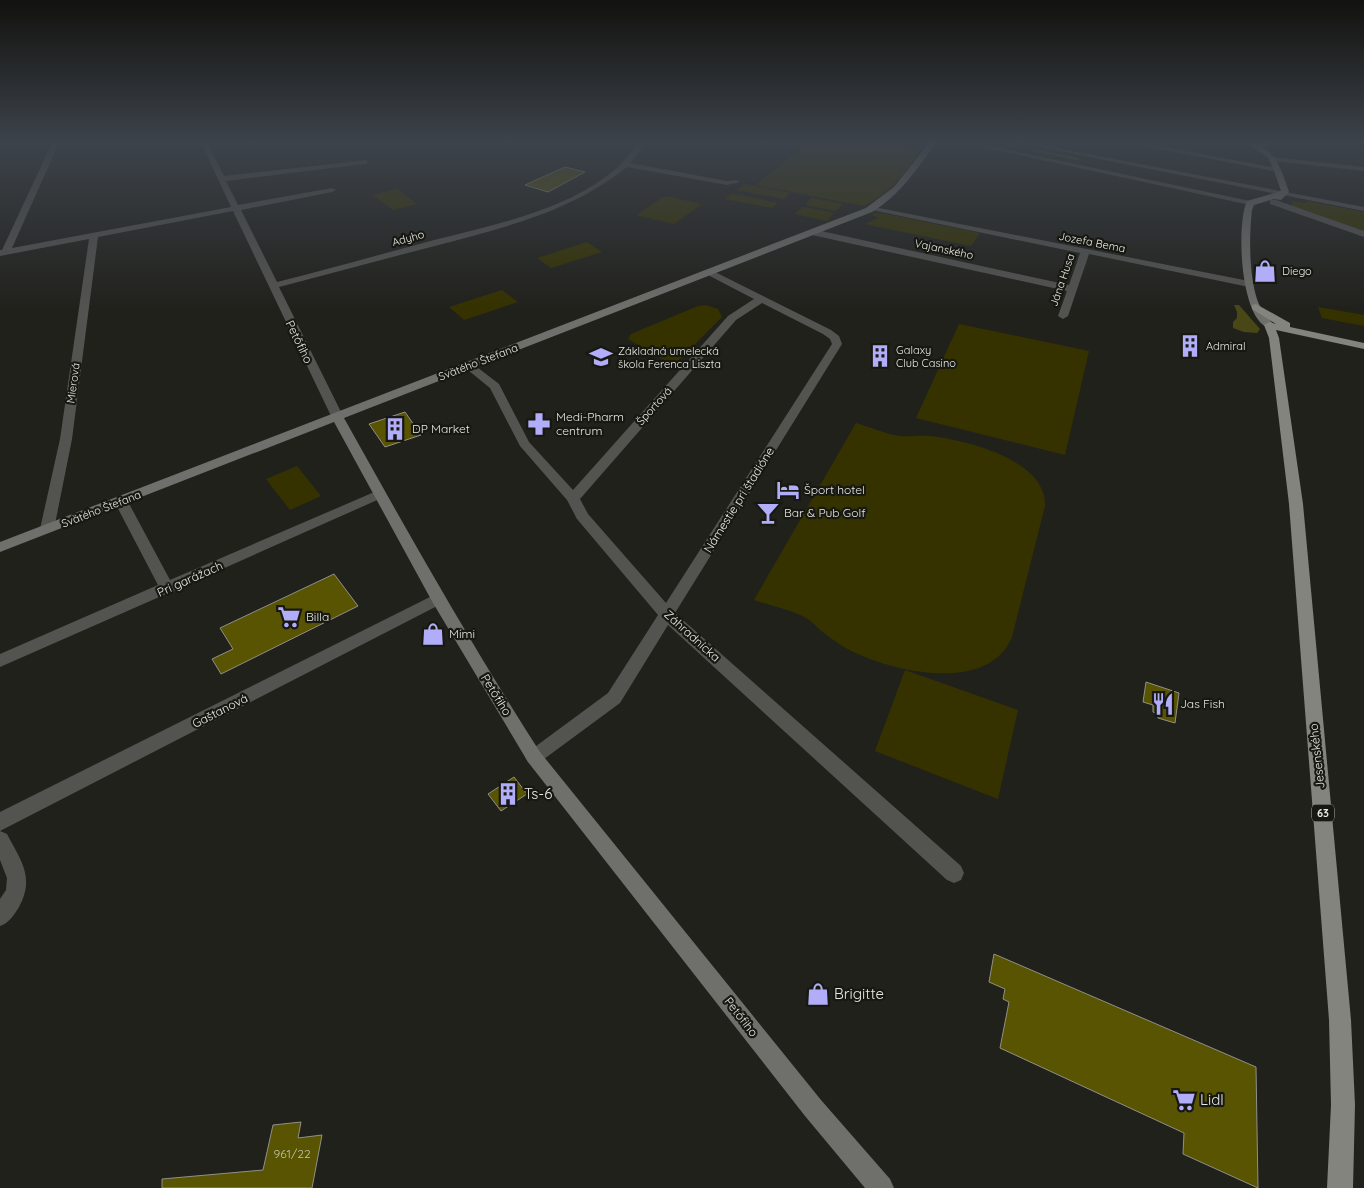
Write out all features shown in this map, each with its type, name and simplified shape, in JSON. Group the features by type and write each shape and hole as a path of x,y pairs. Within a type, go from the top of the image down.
{"main road":[{"path":"1256,306 1282,323 1313,336 1364,351"},
{"path":"1269,325 1280,337 1313,336"},
{"name":"Jesenského","path":"1269,325 1280,337 1340,1020 1343,1105 1340,1188"},
{"path":"1280,337 1313,336 1364,346"}],"street":[{"path":"3,253 29,198"},
{"name":"Petőfiho","path":"231,198 338,418 379,494 438,599 497,699 534,757 813,1108 880,1188"},
{"path":"3,253 287,198"},
{"name":"Adyho","path":"272,286 531,215 571,198"},
{"name":"Svätého Štefana","path":"0,547 338,418 812,232 872,208 888,198"},
{"path":"1218,198 1249,206 1277,198"},
{"path":"1306,198 1364,209"},
{"path":"1273,202 1364,234"},
{"path":"1249,206 1246,214 1249,284 1256,306 1269,325"},
{"name":"Jozefa Bema","path":"872,208 1249,284"},
{"name":"Vajanského","path":"812,232 1072,289"},
{"name":"Mierová","path":"48,529 66,439 94,236"},
{"name":"Jána Husa","path":"1063,316 1085,252"},
{"name":"Námestie pri štadióne","path":"534,757 614,698 837,344 835,338 828,332 709,272"},
{"name":"Športová","path":"573,498 732,318 761,299"},
{"name":"Záhradnícka","path":"468,366 495,386 524,443 573,498 582,516 668,615 954,873"},
{"name":"Pri garážach","path":"0,661 379,494"},
{"path":"121,501 168,588"},
{"name":"Gaštanová","path":"0,822 438,599"},
{"path":"0,840 16,867 18,881 10,904 0,916"}],"shaded area":[{"path":"378,198 410,198 417,204 393,210"},
{"path":"661,198 676,198 702,204 674,224 636,215"},
{"path":"756,198 778,203 772,208 725,199"},
{"path":"811,198 843,204 836,211 805,205"},
{"path":"825,198 876,198 864,206"},
{"path":"1293,201 1306,203 1307,201 1364,212 1364,231 1291,206"},
{"path":"803,207 834,213 827,221 794,214"},
{"path":"875,213 980,233 971,246 864,224 879,218 872,215"},
{"path":"587,242 602,252 551,268 537,258"},
{"path":"502,290 518,302 464,320 449,307"},
{"path":"706,305 718,309 722,317 675,364 671,364 628,339 631,334 698,306"},
{"path":"1234,305 1239,305 1260,329 1257,333 1244,332 1233,328 1233,322 1237,318"},
{"path":"1318,307 1364,315 1364,326 1322,318"},
{"path":"959,324 1089,351 1065,455 916,418"},
{"path":"856,423 894,435 945,438 983,448 1002,455 1019,465 1033,476 1042,490 1045,506 1012,637 1000,655 982,667 959,672 935,673 909,670 885,664 844,647 802,616 754,600"},
{"path":"297,466 321,496 290,510 266,479"},
{"path":"905,670 1018,710 998,799 875,751"}],"building":[{"name":"DP Market","path":"405,412 421,435 385,447 369,424"},
{"name":"Billa","path":"334,574 358,606 221,674 212,659 233,649 220,628"},
{"name":"Jas Fish","path":"1146,682 1179,693 1175,723 1158,718 1158,714 1153,712 1153,705 1143,702"},
{"name":"Ts-6","path":"514,777 527,794 501,811 488,794"},
{"name":"Lidl","path":"994,954 1256,1067 1258,1188 1183,1154 1184,1133 1000,1048 1009,1002 1003,999 1005,989 989,982"},
{"path":"301,1122 298,1138 322,1135 312,1188 162,1188 162,1179 263,1170 273,1125"}],"place":[{"name":"Diego","path":"1265,271"},
{"name":"Admiral","path":"1190,346"},
{"name":"Galaxy Club Casino","path":"880,356"},
{"name":"Základná umelecká škola Ferenca Liszta","path":"601,357"},
{"name":"Medi-Pharm centrum","path":"539,424"},
{"name":"DP Market","path":"395,429"},
{"name":"Šport hotel","path":"788,490"},
{"name":"Bar & Pub Golf","path":"768,513"},
{"name":"Billa","path":"289,617"},
{"name":"Mimi","path":"433,634"},
{"name":"Jas Fish","path":"1163,704"},
{"name":"Ts-6","path":"508,794"},
{"name":"Brigitte","path":"818,994"},
{"name":"Lidl","path":"1184,1100"}]}
